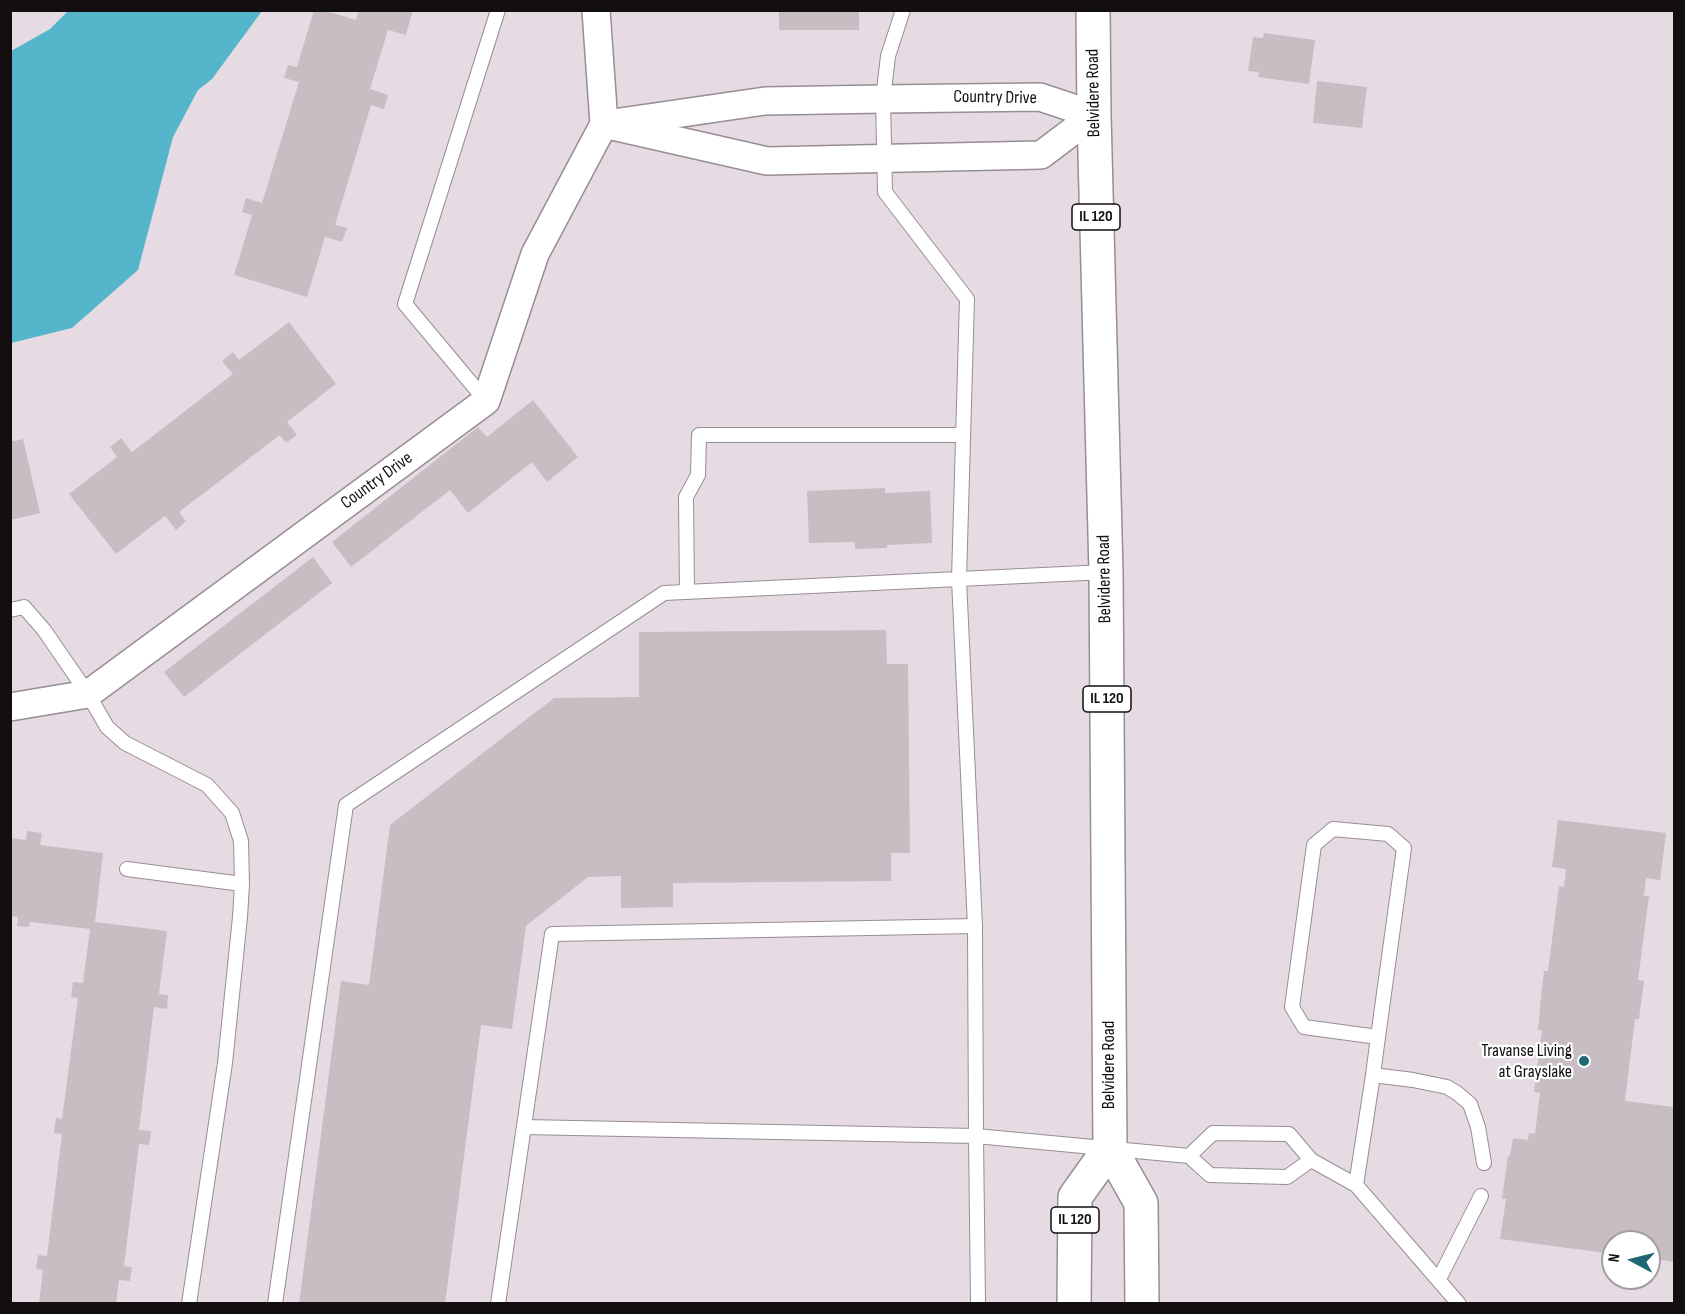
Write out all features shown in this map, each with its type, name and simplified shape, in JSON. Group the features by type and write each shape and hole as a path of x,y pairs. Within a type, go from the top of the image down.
{"main road":[{"name":"Belvidere Road","path":"1093,10 1106,572 1110,1148 1141,1203 1142,1304"},
{"name":"IL 120","path":"1074,1304 1075,1197 1110,1148"}],"street":[{"path":"486,400 535,254 604,124 597,10"},
{"name":"Country Drive","path":"604,124 765,101 883,99 1040,97 1094,116"},
{"path":"604,124 767,161 1041,155 1094,116"},
{"name":"Country Drive","path":"10,707 88,694 486,400"}],"lane":[{"path":"486,400 405,304 498,10"},
{"path":"903,10 888,56 883,99 885,192 967,299 959,579 975,926 978,1304"},
{"path":"687,592 686,497 698,475 699,435 963,435"},
{"path":"275,1304 346,805 664,593 1106,572"},
{"path":"10,610 24,607 44,630 108,727 125,743 207,785 232,813 242,841 242,884 225,1063 189,1304"},
{"path":"1356,1185 1373,1075 1404,848 1388,834 1333,829 1314,845 1292,1006 1304,1027 1378,1036"},
{"path":"127,868 242,884"},
{"path":"498,1304 552,934 975,926"},
{"path":"1373,1075 1447,1087 1457,1093 1470,1104 1478,1127 1484,1163"},
{"path":"524,1128 976,1136 1189,1156 1210,1175 1287,1177 1311,1160"},
{"path":"1189,1156 1213,1133 1290,1134 1311,1160 1356,1185 1440,1279 1459,1304"},
{"path":"1440,1279 1481,1196"}],"water":[{"path":"68,11 262,11 212,79 198,90 173,137 138,270 72,328 11,343 11,51 50,29"}],"building":[{"path":"314,10 323,10 356,20 359,10 413,10 406,35 388,30 370,89 388,95 384,109 371,105 335,225 347,228 342,242 325,237 307,297 234,275 252,215 242,212 246,198 262,203 299,82 284,78 288,65 297,67"},
{"path":"779,10 859,10 859,30 779,30"},
{"path":"1264,33 1315,40 1309,84 1258,77 1259,72 1248,71 1253,37 1263,38"},
{"path":"1317,81 1367,87 1362,128 1313,123"},
{"path":"289,322 336,384 287,422 297,435 286,443 280,435 179,512 186,521 176,530 165,516 116,554 69,494 117,457 110,447 121,438 132,452 233,374 222,361 233,352 239,360"},
{"path":"533,400 578,457 547,482 532,462 468,513 450,490 351,567 332,542 478,427 487,437"},
{"path":"23,439 40,513 10,520 10,442"},
{"path":"885,488 885,493 930,491 932,543 855,549 855,542 809,543 807,491"},
{"path":"313,557 332,583 184,697 164,672"},
{"path":"886,630 887,664 908,664 910,853 891,853 891,881 673,883 673,907 621,908 621,876 588,877 526,926 512,1029 481,1025 445,1304 299,1304 341,981 369,985 390,825 554,698 639,697 639,632"},
{"name":"Travanse Living at Grayslake","path":"1558,820 1666,833 1660,880 1646,878 1644,896 1649,896 1638,980 1644,981 1639,1019 1635,1019 1625,1101 1674,1107 1674,1262 1661,1260 1661,1230 1601,1230 1601,1252 1500,1239 1506,1199 1502,1199 1513,1138 1528,1140 1529,1133 1535,1134 1540,1093 1534,1092 1542,1030 1538,1030 1544,971 1548,971 1559,886 1564,887 1566,869 1552,867"},
{"path":"27,831 42,833 40,845 103,853 95,922 167,931 159,994 168,995 167,1009 154,1007 139,1130 151,1131 149,1145 139,1144 124,1266 132,1267 130,1281 119,1280 116,1304 39,1304 43,1270 36,1269 38,1255 47,1256 62,1134 54,1133 56,1118 62,1119 78,998 71,997 73,982 83,983 90,929 30,922 29,927 17,926 18,917 10,916 10,838 26,840"}],"place":[{"name":"Travanse Living at Grayslake","path":"1584,1061"}]}
